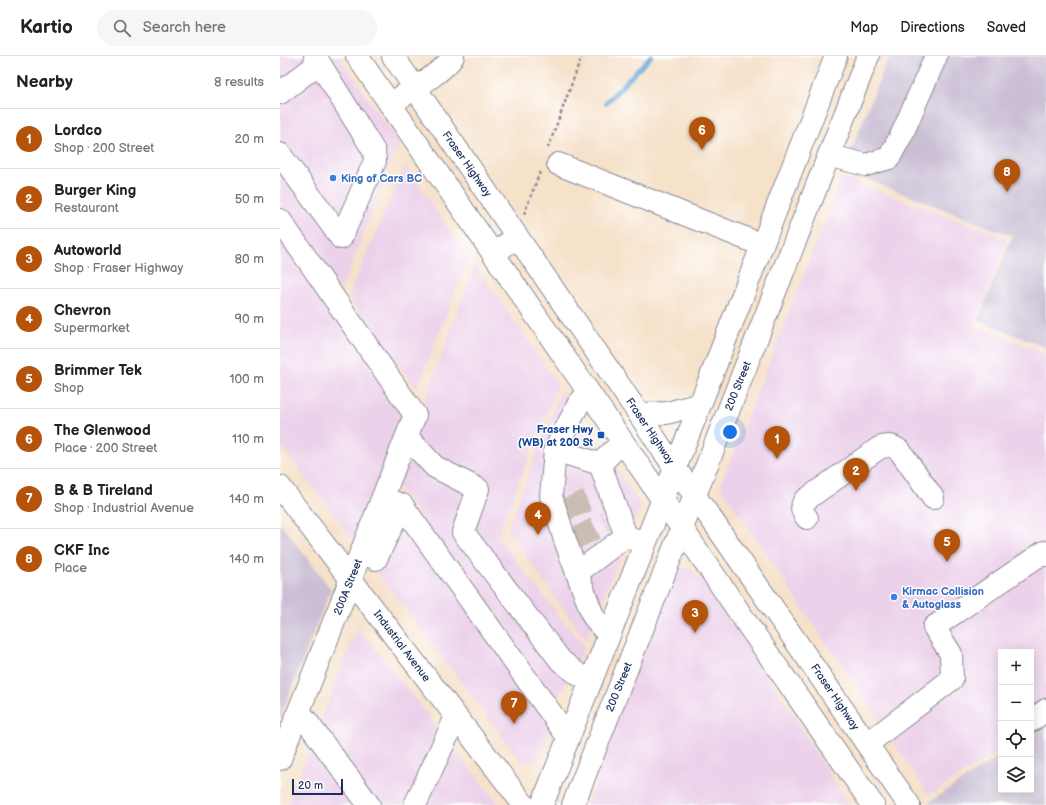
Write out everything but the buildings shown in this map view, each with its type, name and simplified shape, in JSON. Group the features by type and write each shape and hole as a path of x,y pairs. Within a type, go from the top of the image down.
{"main road":[{"path":"357,56 873,805"},
{"name":"Fraser Highway","path":"393,56 415,88 520,227 675,468 909,805"},
{"path":"390,104 444,67 451,61 453,56"},
{"path":"577,573 624,530 662,499 836,56"},
{"name":"200 Street","path":"573,805 868,56"},
{"path":"829,154 866,165 889,158 902,134 936,56"},
{"path":"280,93 317,60 374,151 375,161 341,238 280,154"},
{"path":"549,160 762,245"},
{"name":"200A Street","path":"280,220 415,415 407,436 393,502 362,551 280,759"},
{"path":"493,254 520,227"},
{"path":"589,393 579,403 555,450 551,496 562,512 571,541 577,573 593,616 608,635"},
{"path":"639,414 667,413 700,404"},
{"path":"407,436 435,467 478,489 463,532 561,661 579,675 591,680"},
{"path":"600,464 624,443"},
{"path":"807,518 802,510 804,502 880,448 888,446 895,447 900,452 933,498"},
{"path":"555,450 600,464"},
{"path":"542,805 608,635 624,530 604,493 600,464"},
{"name":"Industrial Avenue","path":"280,487 456,717 514,800"},
{"path":"393,502 568,737"},
{"path":"867,744 952,679 951,654 934,627 1044,552 1046,555"},
{"path":"1034,719 1046,710"},
{"path":"299,711 369,805"},
{"path":"415,805 456,717"}],"path":[{"path":"520,227 549,160 582,56"}],"shaded area":[{"name":"King of Cars BC","path":"280,56 339,56 400,145 394,155 341,291 280,201"},
{"path":"889,56 1046,56 1046,348 978,320 1012,236 843,170"},
{"path":"405,165 469,258 417,388 348,297"},
{"path":"842,178 1007,238 975,325 1046,354 1046,721 1034,728 1034,649 998,649 998,752 929,795 720,486"},
{"path":"280,233 406,419 384,481 556,710 538,761 523,764 280,444"},
{"path":"475,264 558,385 497,537 585,648 555,703 395,482"},
{"path":"561,390 641,505 586,640 507,530"},
{"path":"280,523 331,589 280,717"},
{"path":"684,568 691,569 706,585 772,682 849,805 587,805 623,704 675,572"},
{"path":"358,627 499,805 287,805"},
{"path":"1046,726 1046,805 932,805 929,802 998,757 998,793 1034,793 1034,734"}],"waterway":[{"path":"606,103 651,56"}],"tunnel":[{"path":"567,509 598,496"},
{"path":"576,538 606,523"}],"place":[{"name":"The Glenwood","path":"702,150"},
{"name":"King of Cars BC","path":"333,178"},
{"name":"CKF Inc","path":"1007,192"},
{"name":"Fraser Hwy (WB) at 200 St","path":"601,435"},
{"name":"Lordco","path":"777,459"},
{"name":"Burger King","path":"856,491"},
{"name":"Chevron","path":"538,535"},
{"name":"Brimmer Tek","path":"947,562"},
{"name":"Kirmac Collision & Autoglass","path":"894,597"},
{"name":"Autoworld","path":"695,633"},
{"name":"B & B Tireland","path":"514,724"}]}
